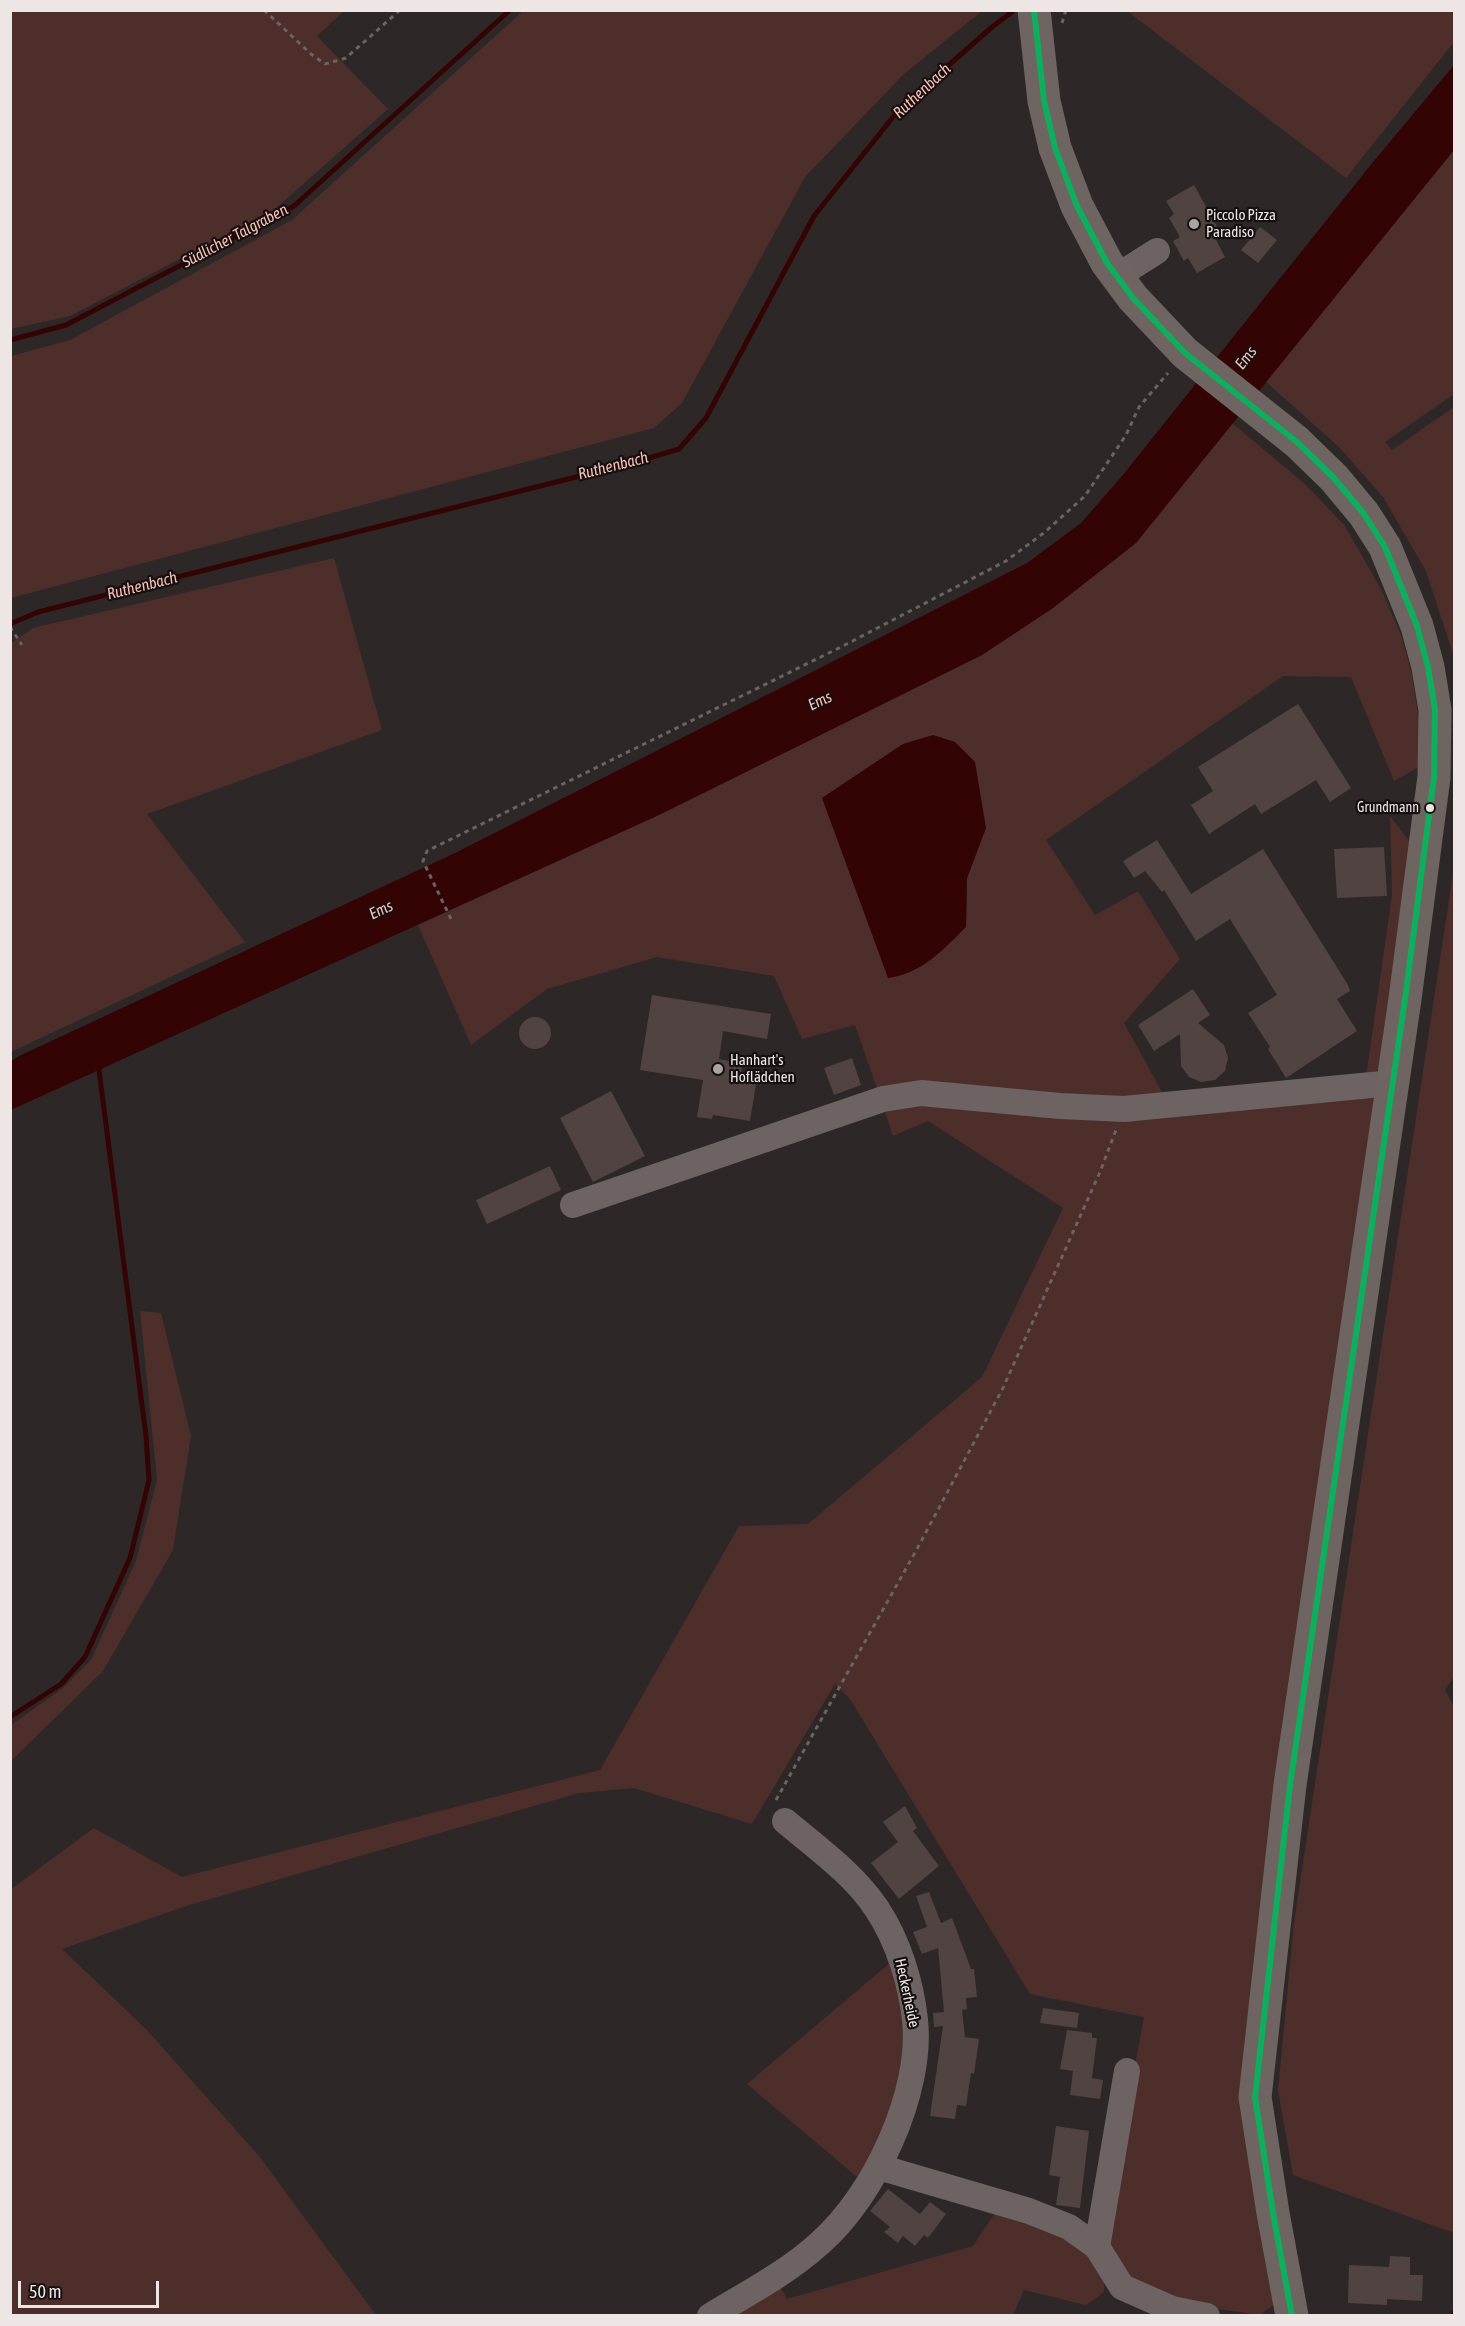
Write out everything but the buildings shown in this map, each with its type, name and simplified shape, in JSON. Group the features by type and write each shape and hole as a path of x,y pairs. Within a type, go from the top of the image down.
{"main road":[{"path":"1048,17 1044,101 1055,148 1077,206 1116,277 1189,356 1297,442 1334,478 1364,514 1385,547 1418,626 1435,711 1434,777 1290,1785 1255,2097 1292,2316"}],"street":[{"path":"1116,277 1157,251"},
{"path":"573,1205 883,1098 921,1093 1060,1106 1124,1109 1392,1083"},
{"name":"Heckerheide","path":"710,2316 776,2277 822,2242 853,2206 879,2167 904,2106 916,2050 915,2020 906,1974 886,1924 876,1907 847,1874 785,1821"},
{"path":"1097,2247 1127,2071"},
{"path":"879,2167 1029,2211 1069,2227 1097,2247 1122,2288 1172,2309 1207,2316"}],"path":[{"path":"264,10 325,64 346,58 400,10"},
{"path":"1048,17 1066,10"},
{"path":"451,919 423,861 427,850 841,647 1006,561 1045,532 1085,496 1126,435 1139,407 1189,356"},
{"path":"10,627 22,645"},
{"path":"785,1821 771,1808 917,1549 1003,1388 1100,1172 1124,1109"}],"shaded area":[{"path":"10,11 344,11 317,36 388,109 274,210 70,316 11,329"},
{"path":"523,11 982,11 904,74 805,177 682,403 654,428 11,598 11,356 70,340 292,220"},
{"path":"1127,11 1454,11 1454,42 1346,178"},
{"path":"1454,150 1454,394 1385,442 1392,450 1454,407 1454,657 1426,571 1383,497 1339,447 1265,381"},
{"path":"1232,423 1305,484 1345,526 1382,591 1402,638 1412,675 1421,735 1419,767 1394,781 1351,677 1283,676 1046,840 1095,915 1138,891 1180,959 1124,1023 1164,1096 1124,1101 879,1094 855,1025 802,1039 774,976 657,957 547,989 471,1045 418,925 661,814 982,655 1053,608 1136,543","holes":["903,744 986,828 967,878 966,927 822,798"]},
{"path":"334,558 382,730 147,814 245,942 11,1052 11,643 33,628"},
{"path":"1390,816 1412,845 1382,1067 1366,1077 1392,895"},
{"path":"1454,867 1454,1677 1445,1690 1454,1707 1454,2233 1293,2175 1278,2090 1294,1922"},
{"path":"1375,1098 1260,1903 1275,2304 1260,2315 1175,2303 1135,2287 1103,2237 1144,2017 1030,1994 850,1699 835,1684 752,1824 634,1788 579,1793 186,1906 62,1949 146,2029 259,2156 376,2315 11,2315 10,1890 94,1828 182,1877 600,1770 739,1526 808,1524 982,1377 1063,1208 928,1121 893,1136 883,1106 904,1102 1112,1117"},
{"path":"140,1311 161,1313 191,1436 173,1550 103,1671 11,1761 11,1725 63,1688 91,1660 136,1561 157,1480"},
{"path":"891,1962 907,2021 896,2103 868,2160 857,2177 747,2084"},
{"path":"997,2210 1028,2217 1084,2249 1104,2280 1104,2292 1086,2305 1024,2290 1013,2315 722,2316 778,2283 787,2299 973,2246"}],"water":[{"name":"Ems","path":"1454,65 1454,150 1136,543 1053,608 982,655 661,814 11,1110 11,1061 19,1056 455,853 1027,563 1081,523 1122,476 1369,167"},
{"path":"933,735 955,742 975,762 986,828 967,878 966,927 931,960 911,972 888,978 822,798 903,744"}],"waterway":[{"name":"Südlicher Talgraben","path":"10,340 66,325 294,206 510,10"},
{"name":"Ruthenbach","path":"10,624 38,612 632,463 679,449 706,418 814,216 901,107 1012,12"},
{"path":"10,1717 61,1684 85,1657 130,1558 149,1480 146,1436 99,1070 101,1065"}],"transit line":[{"path":"1034,10 1044,101 1055,148 1077,206 1107,263 1133,298 1185,353 1297,442 1334,478 1364,514 1385,547 1417,626 1428,667 1435,710 1434,777 1405,999 1290,1785 1255,2097 1292,2316"}],"place":[{"name":"Piccolo Pizza Paradiso","path":"1194,224"},
{"name":"Grundmann","path":"1430,808"},
{"name":"Hanhart's Hoflädchen","path":"718,1069"}]}
